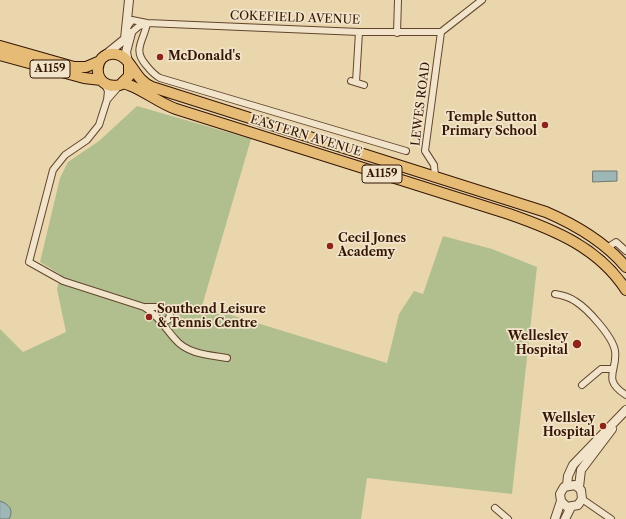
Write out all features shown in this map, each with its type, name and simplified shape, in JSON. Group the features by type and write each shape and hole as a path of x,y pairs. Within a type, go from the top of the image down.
{"main road":[{"name":"A1159","path":"0,46 74,67 86,67 102,59"},
{"name":"EASTERN AVENUE","path":"102,59 111,53 118,54 128,63 140,79 152,87 521,203 557,217 592,236 607,248 626,267"},
{"name":"A1159","path":"0,55 103,82"},
{"path":"102,59 97,70 103,82"},
{"path":"121,84 129,76 128,63"},
{"name":"EASTERN AVENUE","path":"103,82 109,86 121,84 134,86 158,102 176,109 509,214 551,229 577,243 594,255 614,275 626,290"}],"street":[{"path":"128,63 126,52 132,20 130,0"},
{"path":"102,59 125,39 129,32 130,0"},
{"path":"397,32 398,0"},
{"path":"441,32 482,0"},
{"name":"COKEFIELD AVENUE","path":"132,20 147,23 359,32 441,32"},
{"path":"129,32 147,23"},
{"path":"147,23 139,48 139,55 152,72 160,78 406,151"},
{"path":"359,32 354,82 364,85"},
{"name":"LEWES ROAD","path":"435,176 434,165 425,151 441,32"},
{"path":"103,82 107,88 108,100"},
{"path":"121,84 108,100 103,116 96,130 87,140 64,155 53,170 29,262 63,281 144,307 160,307 169,310 170,315 168,320 159,320"},
{"path":"607,248 616,242 626,251"},
{"path":"555,294 574,300 589,311 614,347 615,356 611,376 614,384 626,395"},
{"path":"144,307 159,320 175,340 185,348 202,354 227,358"},
{"path":"582,385 601,369 612,369"},
{"path":"567,485 568,476 573,465 626,410"},
{"path":"561,501 572,507 578,505 583,495 579,487 581,470 626,410"},
{"path":"556,519 561,501 561,490 567,485 571,484 579,487"},
{"path":"582,499 611,519"},
{"path":"565,519 572,507"},
{"path":"495,508 508,519"}],"green space":[{"name":"Southend Leisure & Tennis Centre","path":"137,106 251,139 202,306 387,363 399,314 414,291 423,294 443,236 492,249 537,267 512,494 367,478 361,519 0,519 0,329 23,352 66,332 57,289 61,275 40,262 60,178 68,162 99,141"}],"water":[{"path":"593,171 617,171 617,181 593,182"},
{"path":"0,501 6,504 11,510 9,519 0,519"}],"place":[{"name":"McDonald's","path":"160,57"},
{"name":"Temple Sutton Primary School","path":"545,125"},
{"name":"Cecil Jones Academy","path":"330,246"},
{"name":"Southend Leisure & Tennis Centre","path":"149,317"},
{"name":"Wellesley Hospital","path":"577,344"},
{"name":"Wellsley Hospital","path":"603,426"}]}
